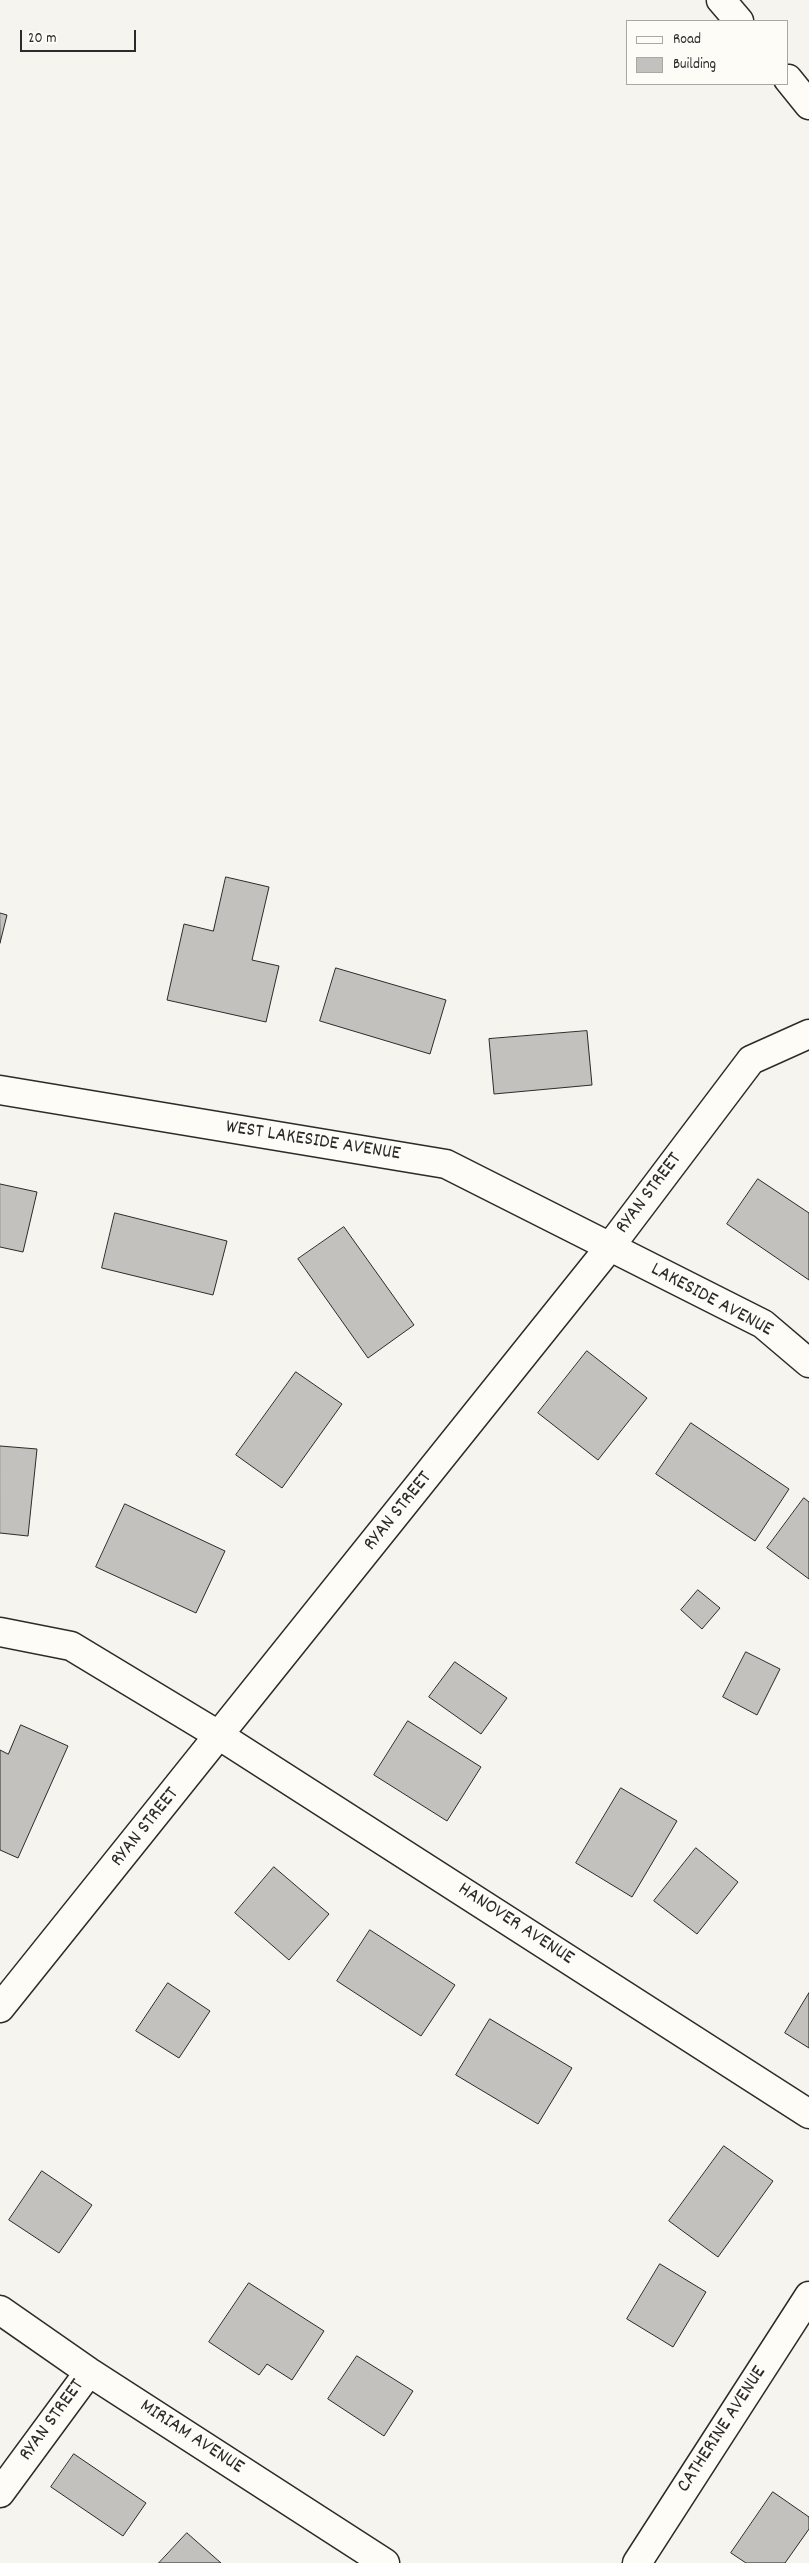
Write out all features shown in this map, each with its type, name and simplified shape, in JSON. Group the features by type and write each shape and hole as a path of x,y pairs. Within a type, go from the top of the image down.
{"street":[{"path":"721,0 738,20"},
{"path":"789,80 809,104"},
{"name":"RYAN STREET","path":"0,2008 220,1736 609,1248 750,1060 809,1034"},
{"name":"WEST LAKESIDE AVENUE","path":"0,1090 446,1164 609,1248"},
{"name":"LAKESIDE AVENUE","path":"609,1248 763,1324 809,1363"},
{"name":"HANOVER AVENUE","path":"0,1632 71,1646 220,1736 809,2114"},
{"name":"CATHERINE AVENUE","path":"637,2563 809,2296"},
{"name":"MIRIAM AVENUE","path":"0,2310 88,2372 386,2563"},
{"name":"RYAN STREET","path":"0,2493 88,2372"}],"building":[{"path":"226,877 269,887 252,960 279,966 266,1022 167,1000 184,924 213,931"},
{"path":"0,913 7,915 0,943"},
{"path":"336,968 446,1000 430,1054 320,1021"},
{"path":"587,1031 592,1085 494,1094 489,1039"},
{"path":"758,1179 809,1213 809,1280 727,1224"},
{"path":"0,1184 37,1192 23,1252 0,1247"},
{"path":"115,1213 227,1241 213,1295 102,1268"},
{"path":"344,1227 414,1325 368,1358 298,1259"},
{"path":"587,1351 647,1398 598,1460 538,1413"},
{"path":"296,1372 342,1404 282,1488 236,1455"},
{"path":"691,1423 789,1489 755,1541 656,1474"},
{"path":"0,1446 37,1449 28,1536 0,1533"},
{"path":"804,1498 809,1502 809,1579 767,1548"},
{"path":"125,1504 225,1551 196,1613 96,1567"},
{"path":"698,1590 720,1608 702,1629 681,1610"},
{"path":"746,1652 780,1669 757,1715 723,1697"},
{"path":"455,1662 507,1698 481,1734 429,1697"},
{"path":"408,1721 481,1767 447,1821 374,1775"},
{"path":"21,1725 68,1746 18,1858 0,1850 0,1750 8,1754"},
{"path":"621,1788 677,1821 632,1897 576,1863"},
{"path":"696,1848 738,1882 697,1934 654,1901"},
{"path":"274,1867 329,1914 289,1960 235,1913"},
{"path":"370,1930 455,1985 421,2036 337,1981"},
{"path":"168,1983 210,2011 179,2058 136,2031"},
{"path":"809,1993 809,2048 785,2033"},
{"path":"490,2019 572,2068 538,2124 456,2075"},
{"path":"724,2146 773,2181 718,2257 669,2221"},
{"path":"42,2171 92,2205 59,2253 9,2220"},
{"path":"660,2264 706,2292 673,2347 627,2319"},
{"path":"249,2283 324,2331 292,2380 267,2364 259,2375 209,2342"},
{"path":"357,2356 413,2391 384,2436 328,2399"},
{"path":"74,2454 146,2503 123,2536 51,2487"},
{"path":"773,2492 809,2517 809,2529 785,2563 746,2563 731,2553"},
{"path":"187,2533 221,2563 159,2563"}]}
